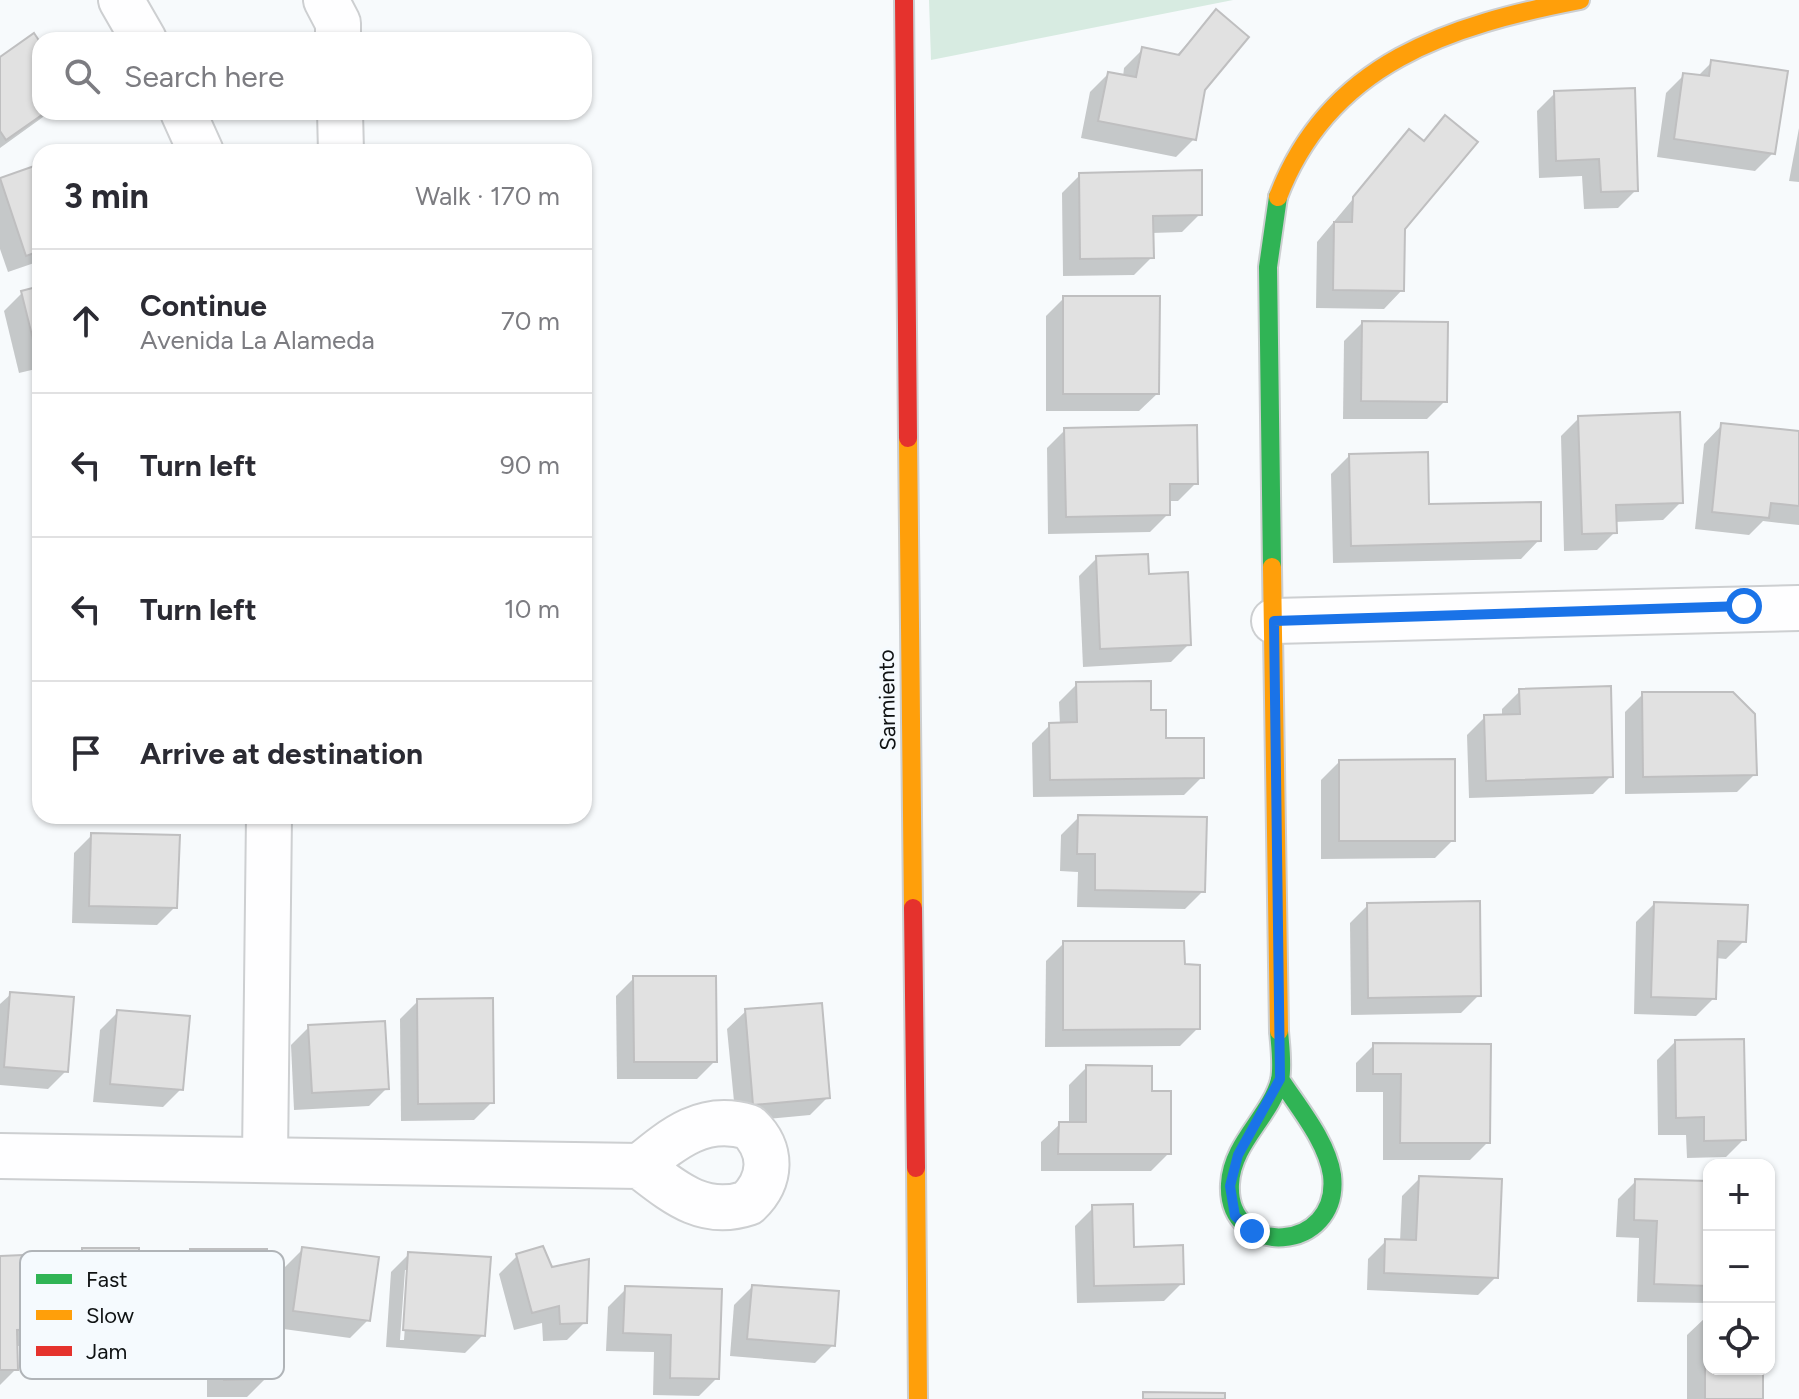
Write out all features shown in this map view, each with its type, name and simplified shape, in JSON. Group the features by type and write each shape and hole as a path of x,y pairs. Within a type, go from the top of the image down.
{"street":[{"path":"121,0 139,32"},
{"path":"326,0 338,23 338,32"},
{"name":"Sarmiento","path":"904,0 918,1399"},
{"path":"1280,1079 1238,1155 1230,1186 1235,1216 1252,1231 1279,1239 1304,1235 1322,1222 1332,1200 1331,1174 1322,1153 1280,1079 1268,267 1277,199 1301,146 1326,108 1366,74 1416,46 1508,17 1580,0"},
{"path":"187,120 197,144"},
{"path":"340,120 341,144"},
{"path":"1274,621 1799,608"},
{"path":"265,1157 269,824"},
{"path":"0,1156 265,1157 640,1166"}],"green space":[{"path":"929,0 1233,0 931,60"}],"building":[{"path":"1216,9 1249,37 1205,90 1196,140 1098,121 1108,72 1136,77 1142,47 1179,55"},
{"path":"32,34 32,120 35,120 6,140 0,131 0,57"},
{"path":"1711,60 1788,71 1775,154 1674,139 1683,73 1709,76"},
{"path":"1635,88 1638,191 1601,192 1599,159 1556,161 1554,91"},
{"path":"1445,115 1478,142 1405,229 1404,291 1333,290 1334,222 1352,222 1353,197 1409,129 1424,141"},
{"path":"32,167 32,254 26,256 0,178"},
{"path":"1202,170 1202,215 1153,216 1154,258 1080,259 1079,173"},
{"path":"32,288 32,336 21,291"},
{"path":"1063,296 1160,296 1159,394 1063,394"},
{"path":"1362,321 1448,322 1447,402 1361,401"},
{"path":"1680,412 1683,503 1616,505 1617,533 1582,534 1578,416"},
{"path":"1721,423 1799,431 1799,506 1771,503 1769,518 1712,512"},
{"path":"1197,425 1198,484 1170,484 1170,515 1066,517 1064,428"},
{"path":"1428,452 1429,504 1541,502 1541,541 1351,546 1349,454"},
{"path":"1148,554 1149,574 1188,572 1191,645 1100,649 1096,556"},
{"path":"1151,681 1151,710 1166,710 1166,738 1204,738 1204,778 1050,780 1049,723 1077,722 1076,682"},
{"path":"1611,686 1613,777 1486,781 1484,715 1520,714 1519,689"},
{"path":"1642,692 1733,692 1755,714 1757,775 1643,777"},
{"path":"1455,759 1455,841 1339,841 1339,760"},
{"path":"1078,815 1207,817 1205,892 1095,890 1095,854 1077,854"},
{"path":"91,833 180,835 177,908 89,906"},
{"path":"1480,901 1481,996 1368,998 1367,903"},
{"path":"1654,902 1748,905 1746,942 1718,941 1716,999 1651,997"},
{"path":"1063,941 1184,941 1185,964 1200,965 1200,1029 1063,1030"},
{"path":"633,976 716,976 717,1062 634,1062"},
{"path":"10,992 74,997 68,1072 4,1067"},
{"path":"493,998 494,1103 418,1104 417,999"},
{"path":"822,1003 830,1098 753,1105 745,1009"},
{"path":"117,1010 190,1016 183,1090 110,1084"},
{"path":"385,1021 389,1089 312,1093 308,1025"},
{"path":"1744,1039 1746,1140 1704,1141 1704,1117 1676,1118 1675,1040"},
{"path":"1373,1043 1491,1044 1490,1143 1400,1143 1401,1074 1373,1074"},
{"path":"1086,1065 1152,1066 1152,1091 1171,1091 1171,1154 1058,1154 1059,1122 1086,1122"},
{"path":"1419,1176 1502,1179 1498,1278 1384,1273 1385,1239 1416,1240"},
{"path":"1635,1179 1703,1181 1703,1286 1654,1284 1657,1221 1634,1220"},
{"path":"1133,1204 1134,1247 1183,1245 1184,1284 1094,1286 1092,1205"},
{"path":"543,1246 552,1267 589,1259 587,1323 560,1324 559,1306 532,1313 516,1254"},
{"path":"302,1247 379,1257 370,1321 293,1311"},
{"path":"82,1248 139,1248 139,1251 82,1251"},
{"path":"190,1249 267,1249 267,1251"},
{"path":"408,1252 491,1257 485,1336 403,1330"},
{"path":"20,1255 18,1370 0,1370 0,1256"},
{"path":"752,1285 839,1291 835,1346 747,1339"},
{"path":"625,1286 722,1289 719,1379 670,1378 671,1335 623,1333"},
{"path":"1705,1375 1763,1375 1763,1399 1705,1399"},
{"path":"1143,1392 1225,1393 1225,1399 1143,1399"}],"traffic: fast":[{"path":"1272,567 1268,267 1278,197"},
{"path":"1279,1031 1280,1080 1237,1156 1230,1184 1234,1208 1246,1225 1263,1235 1283,1237 1303,1232 1319,1220 1330,1201 1332,1175 1318,1137 1280,1079"}],"traffic: slow":[{"path":"1278,197 1300,151 1329,113 1362,82 1400,57 1486,22 1580,0"},
{"path":"908,438 913,908"},
{"path":"1272,567 1279,1031"},
{"path":"916,1168 918,1399"}],"traffic: jam":[{"path":"904,0 908,438"},
{"path":"913,908 916,1168"}],"route":[{"path":"1252,1231 1235,1216 1230,1186 1238,1155 1266,1111 1280,1079 1274,621 1744,606"}]}
